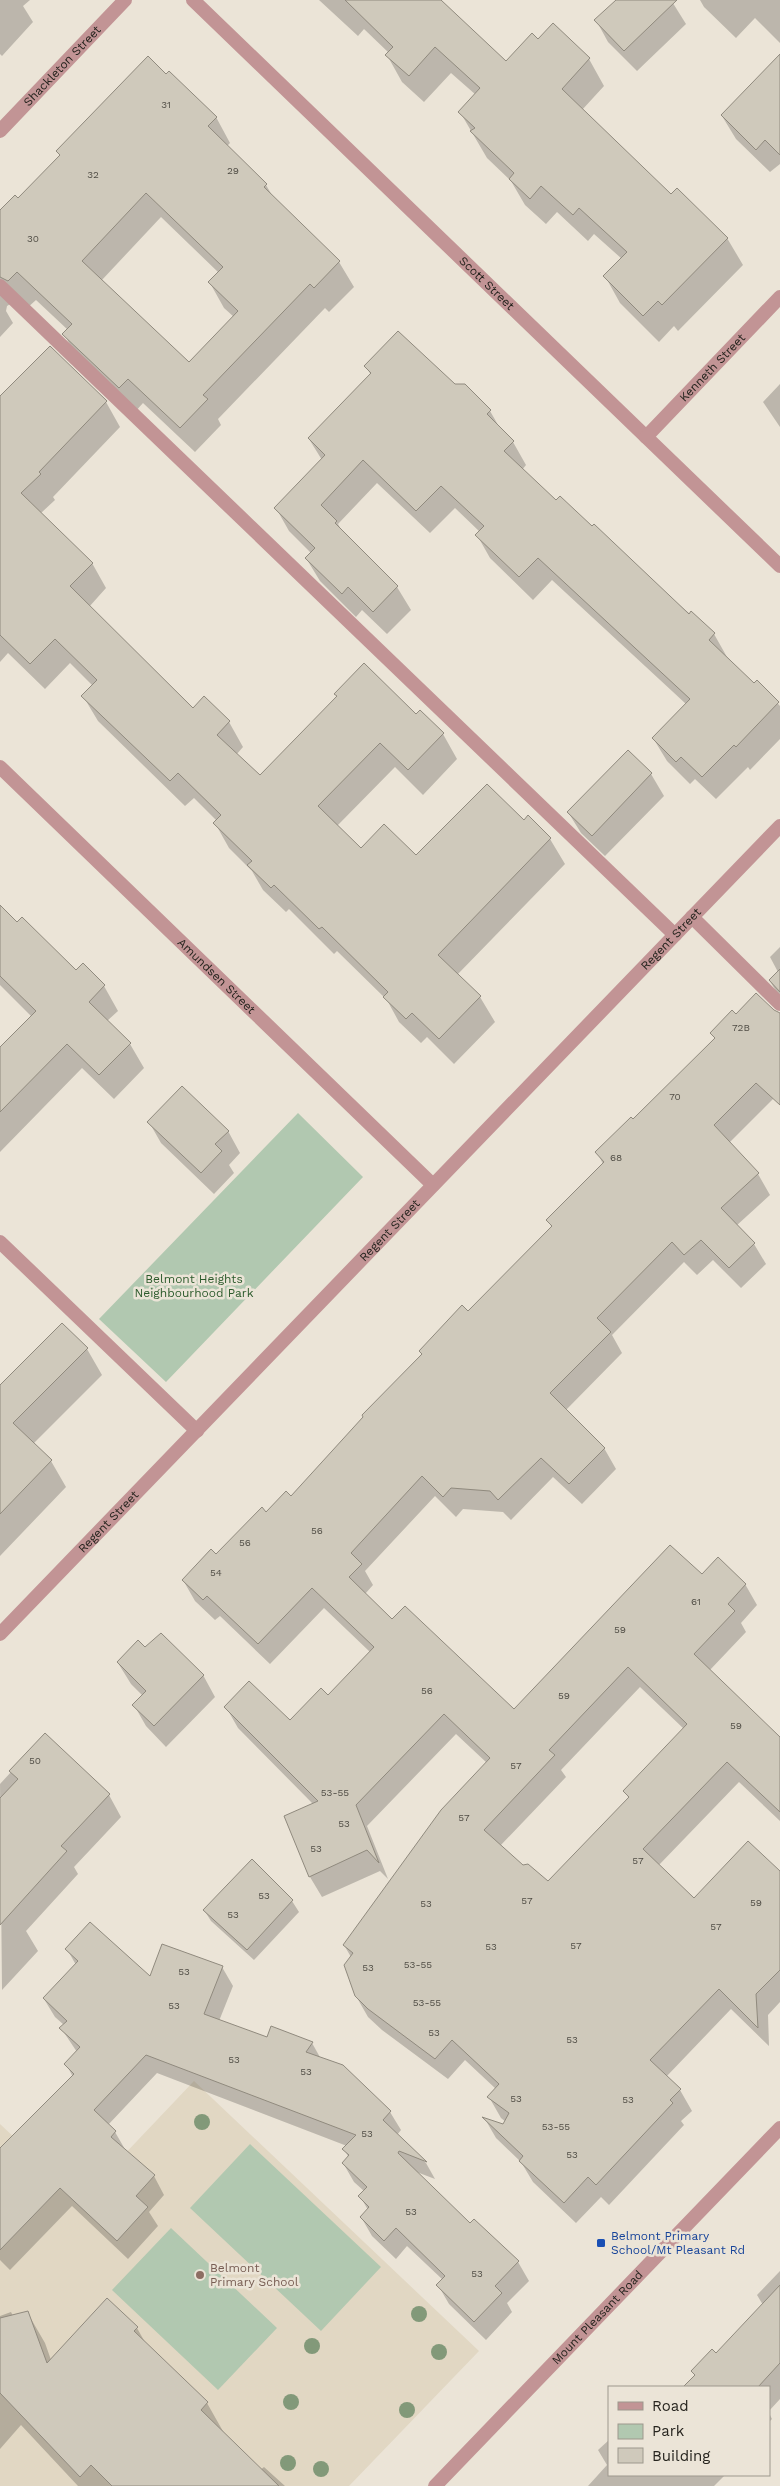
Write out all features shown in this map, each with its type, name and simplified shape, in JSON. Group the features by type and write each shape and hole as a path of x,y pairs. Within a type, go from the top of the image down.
{"street":[{"name":"Shackleton Street","path":"0,131 125,0"},
{"name":"Scott Street","path":"193,0 780,566"},
{"path":"0,286 675,935"},
{"name":"Kenneth Street","path":"646,437 780,298"},
{"name":"Amundsen Street","path":"0,767 433,1185"},
{"name":"Regent Street","path":"0,1634 780,826"},
{"path":"692,918 780,1004"},
{"path":"0,1242 197,1430"},
{"name":"Mount Pleasant Road","path":"435,2486 780,2128"}],"shaded area":[{"name":"Belmont Primary School","path":"194,2081 479,2351 349,2486 0,2486 0,2124 81,2200"}],"green space":[{"name":"Belmont Heights Neighbourhood Park","path":"298,1113 363,1177 166,1382 99,1319"},
{"path":"250,2144 381,2267 321,2331 190,2208"},
{"path":"171,2228 277,2328 218,2390 112,2290"}],"building":[{"path":"345,0 441,0 506,61 532,33 538,39 553,23 590,58 562,89 671,194 677,188 728,238 662,305 658,301 643,316 603,276 627,252 579,208 573,215 541,186 530,199 509,179 514,173 470,131 475,128 458,112 480,88 435,47 409,76 385,55 393,47"},
{"path":"616,0 677,0 624,51 594,20"},
{"path":"780,54 780,155 765,140 756,150 721,115"},
{"path":"148,56 166,74 169,71 217,117 208,126 267,184 264,187 340,261 314,288 310,284 203,395 208,399 180,428 128,379 119,388 62,334 72,324 17,272 8,281 0,277 0,210 15,195 18,198 60,155 56,151","holes":["146,193 223,267 208,282 238,311 189,362 82,261"]},
{"path":"398,331 455,384 465,384 491,410 487,414 514,441 504,451 556,500 560,496 592,526 594,524 689,614 691,611 715,633 709,640 754,683 757,680 779,702 736,747 734,745 702,777 681,757 676,762 652,738 690,699 538,558 519,577 475,535 484,526 441,486 416,511 363,460 321,505 337,521 335,523 398,586 373,612 348,587 342,594 305,558 315,548 274,508 325,455 308,438 371,373 364,366"},
{"path":"50,346 107,401 39,472 41,474 21,493 93,563 70,586 193,708 204,696 230,721 217,735 260,775 337,696 334,694 364,663 416,714 420,710 444,733 408,770 380,743 318,806 361,848 384,824 416,855 487,784 524,820 528,815 551,838 438,955 481,996 439,1039 412,1013 406,1019 383,997 388,992 322,927 319,929 274,885 271,888 247,865 252,861 213,823 221,815 178,773 170,781 81,696 97,680 55,639 30,664 0,635 0,396"},
{"path":"628,750 652,773 592,836 567,812"},
{"path":"0,905 17,922 22,917 76,970 83,963 105,985 89,1002 131,1043 99,1075 67,1044 0,1112 0,1047 36,1011 0,976"},
{"path":"780,969 780,992 769,980"},
{"path":"756,993 774,1010 780,1013 780,1105 756,1083 714,1125 759,1173 721,1208 755,1243 729,1268 701,1240 684,1255 672,1242 597,1318 611,1332 550,1393 605,1448 569,1484 541,1458 498,1500 490,1491 451,1488 443,1497 422,1476 351,1553 362,1564 349,1577 392,1619 405,1606 514,1709 670,1545 702,1574 718,1557 746,1584 728,1604 735,1611 694,1654 780,1737 780,1812 727,1762 643,1849 694,1898 748,1841 780,1871 780,1970 756,1994 758,2028 719,1989 650,2060 681,2089 670,2100 673,2103 596,2185 588,2177 564,2203 519,2161 523,2156 482,2117 503,2124 509,2113 487,2097 499,2084 452,2040 435,2059 368,2009 355,1996 344,1965 353,1953 343,1945 441,1810 490,1758 444,1714 356,1805 379,1863 367,1850 309,1877 284,1816 318,1801 224,1707 249,1681 290,1720 321,1688 328,1695 374,1647 312,1588 258,1644 207,1596 203,1600 182,1580 211,1549 216,1554 262,1507 266,1512 286,1491 291,1496 363,1417 362,1415 422,1354 419,1351 462,1305 468,1311 552,1226 546,1220 604,1162 595,1152 631,1117 633,1119 715,1038 710,1033 732,1010 736,1014","holes":["628,1667 687,1724 623,1791 629,1797 548,1881 528,1864 523,1865 484,1830 555,1755 549,1750"]},
{"path":"182,1086 229,1131 215,1144 222,1151 201,1173 147,1122"},
{"path":"62,1323 88,1348 13,1423 52,1460 0,1514 0,1385"},
{"path":"161,1633 204,1675 154,1726 132,1705 146,1691 117,1662 138,1640 145,1647"},
{"path":"45,1733 110,1794 61,1846 67,1851 0,1925 0,1798 18,1779 9,1771"},
{"path":"252,1859 293,1900 247,1950 203,1910"},
{"path":"90,1922 150,1976 162,1944 223,1966 204,2014 267,2037 271,2026 313,2042 306,2052 343,2065 391,2111 383,2120 427,2162 399,2151 398,2153 470,2223 474,2219 519,2261 495,2286 502,2293 474,2322 436,2285 445,2276 396,2228 384,2241 360,2217 369,2207 358,2196 367,2187 342,2163 349,2155 342,2149 356,2135 146,2055 94,2110 116,2131 111,2137 155,2175 136,2196 148,2207 117,2241 60,2188 0,2250 0,2148 74,2074 64,2064 80,2047 59,2028 67,2021 43,1998 78,1961 65,1949"},
{"path":"780,2285 780,2363 759,2386 684,2386 695,2375 691,2371 712,2349 716,2353"},
{"path":"107,2298 138,2327 134,2331 208,2402 201,2410 279,2486 112,2486 91,2465 80,2477 0,2393 0,2318 28,2311 47,2363"}],"place":[{"name":"Belmont Primary School/Mt Pleasant Rd","path":"601,2243"},
{"name":"Belmont Primary School","path":"200,2275"}]}
